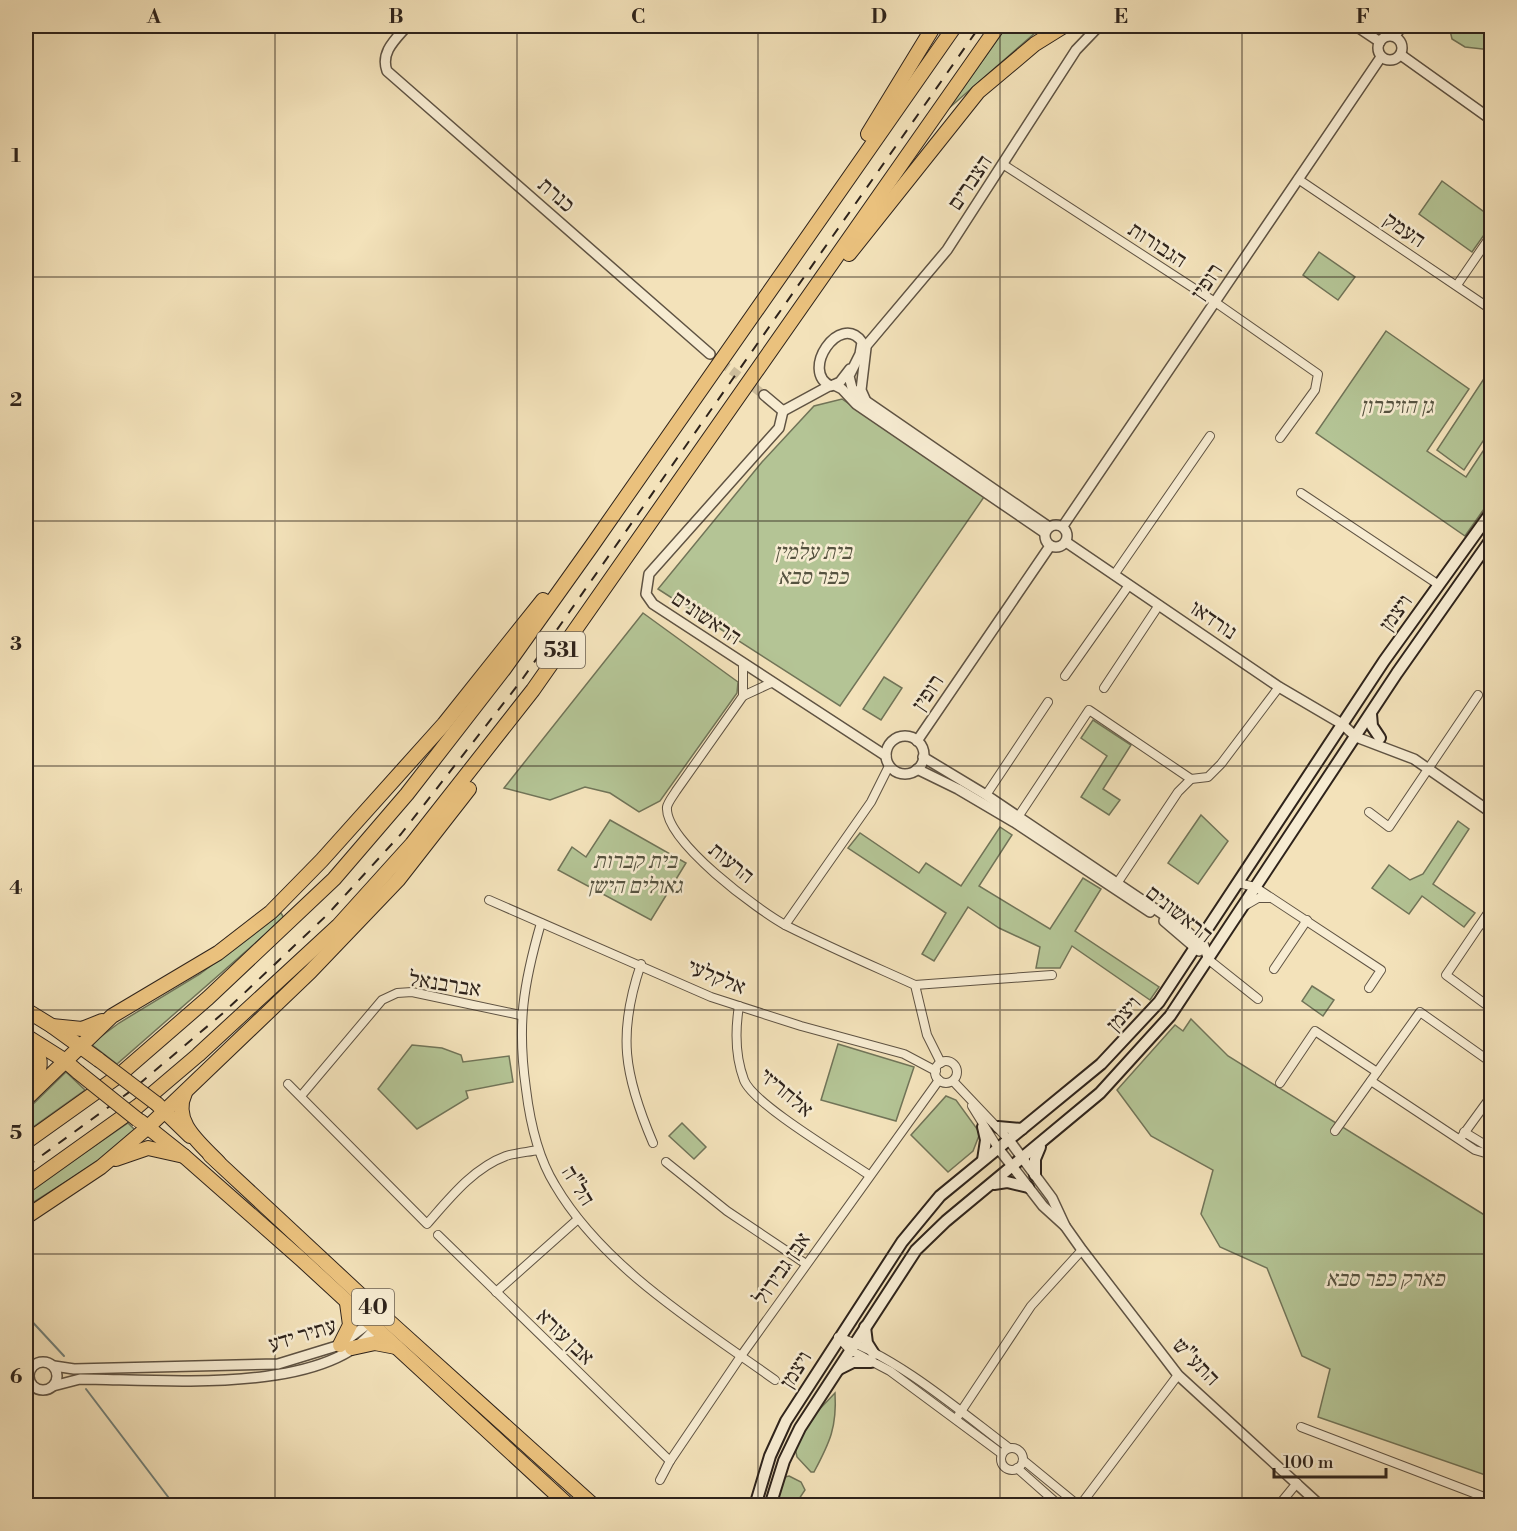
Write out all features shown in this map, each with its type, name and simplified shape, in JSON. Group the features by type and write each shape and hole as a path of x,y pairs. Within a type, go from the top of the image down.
{"highway":[{"path":"768,293 934,26"},
{"name":"531","path":"26,1142 147,1052 283,930 334,879 400,803 453,736 624,500 955,26"},
{"name":"531","path":"26,1186 138,1106 170,1079 307,956 360,904 412,844 482,758 621,568 998,26"},
{"path":"778,341 970,101 1035,44 1060,26"},
{"path":"1035,44 1064,26"},
{"path":"52,1026 82,1029 111,1016 185,975 238,939 271,912 322,860 444,724 624,500"},
{"path":"101,1167 161,1107 186,1091 360,922 399,880 490,760 621,568"},
{"name":"40","path":"26,1011 80,1045 161,1107 219,1163 399,1348 569,1506"},
{"path":"29,1096 111,1016"},
{"path":"26,1037 39,1054 42,1063 29,1096"},
{"name":"40","path":"26,1037 64,1060 184,1156 346,1303 376,1322 594,1506"},
{"path":"186,1091 181,1102 182,1120 219,1163"},
{"path":"26,1217 101,1167 126,1154 148,1148 184,1156"},
{"path":"346,1303 350,1325 346,1347 375,1343 399,1348"}],"main road":[{"name":"ויצמן","path":"755,1506 764,1472 778,1438 838,1337 916,1223 940,1196 1117,1048 1163,996 1342,724 1491,511"},
{"name":"ויצמן","path":"770,1506 793,1442 852,1346 924,1242 1100,1093 1170,1016 1491,538"},
{"path":"1371,714 1372,726 1380,738"},
{"path":"983,1127 986,1143 983,1160"},
{"path":"998,1127 1022,1129"},
{"path":"1035,1175 1035,1159 1042,1144"},
{"path":"990,1185 1007,1182 1028,1187"},
{"path":"838,1369 853,1362 875,1361 867,1343 866,1326"}],"street":[{"name":"כנרת","path":"407,26 392,44 385,60 387,71 710,354"},
{"name":"הצברים","path":"832,386 850,369 863,350 910,297 955,238 1076,50 1099,26"},
{"path":"1356,26 1380,42"},
{"path":"1395,36 1402,26"},
{"path":"1386,36 1395,36 1402,43 1401,55 1393,60 1381,57 1378,50 1380,42 1386,36"},
{"path":"1401,55 1491,120"},
{"name":"רופין","path":"1063,526 1381,57"},
{"name":"הגבורות","path":"1004,165 1215,302 1318,374 1315,390 1280,438"},
{"name":"העמק","path":"1298,179 1491,310"},
{"path":"1457,285 1491,234"},
{"path":"808,397 821,377 820,360 838,334 848,332 859,338 862,344 861,390 866,401"},
{"path":"850,369 849,382 866,401 1047,530"},
{"path":"821,377 832,386 842,389 856,404 1047,530"},
{"path":"764,395 783,411 832,386"},
{"name":"הראשונים","path":"783,411 779,428 649,574 646,594 653,604 887,761"},
{"path":"1114,575 1210,436"},
{"path":"1301,493 1439,585"},
{"path":"1056,524 1063,526 1068,536 1066,542 1060,547 1050,546 1046,540 1047,530 1056,524"},
{"name":"נורדאו","path":"1066,542 1279,687 1359,732"},
{"name":"רופין","path":"917,741 1050,546"},
{"path":"1065,676 1129,585"},
{"path":"1104,688 1159,605"},
{"path":"743,665 743,696 771,684"},
{"path":"1118,882 1178,792 1191,779 1208,777 1221,764 1279,687"},
{"path":"1369,812 1389,827 1478,695"},
{"name":"הרעות","path":"743,696 667,806 669,820 680,839 703,866 785,925 915,985 1052,975"},
{"path":"986,795 1048,702"},
{"path":"1018,817 1089,710 1191,779"},
{"path":"1359,732 1380,738 1401,753"},
{"path":"1359,732 1428,768 1491,813"},
{"path":"785,925 871,802 887,761 889,744 899,737 917,741 923,757 918,769 906,774 899,773 887,761"},
{"name":"הראשונים","path":"923,757 986,795 1118,882 1198,945"},
{"name":"הראשונים","path":"918,769 958,789 1024,829 1171,926 1211,956"},
{"path":"1238,883 1255,887 1382,970 1369,988"},
{"path":"1240,910 1258,898 1273,898"},
{"name":"אלקלעי","path":"489,900 641,964 711,998 904,1053 938,1067"},
{"path":"1491,907 1446,975 1491,1010"},
{"path":"1274,969 1307,920"},
{"name":"הל\"ה","path":"541,923 526,972 520,1015 522,1060 529,1111 538,1150 554,1184 578,1219 664,1301 775,1380"},
{"path":"1482,923 1491,930"},
{"path":"1211,956 1224,972 1258,999"},
{"path":"641,964 625,1024 626,1052 634,1091 653,1143"},
{"path":"915,985 927,1035 938,1067 939,1080 946,1083 953,1081 957,1075 955,1066 949,1062 938,1067"},
{"name":"אברבנאל","path":"301,1096 382,1000 397,993 412,992 520,1015"},
{"name":"אלחריזי","path":"739,1006 735,1031 744,1082 756,1096 780,1114 869,1174"},
{"path":"1335,1131 1420,1012 1491,1063"},
{"path":"1280,1083 1315,1031 1377,1072"},
{"name":"אבן גבירול","path":"660,1480 670,1461 741,1356 869,1174 939,1080"},
{"path":"953,1081 972,1104 998,1127 1023,1159"},
{"path":"1371,1081 1462,1136 1491,1149"},
{"path":"288,1084 427,1224 453,1194 490,1164 506,1156 538,1150"},
{"path":"1462,1136 1491,1095"},
{"path":"972,1104 983,1127 998,1148"},
{"path":"1462,1136 1475,1150 1491,1155"},
{"name":"התע\"ש","path":"998,1148 1048,1211 1065,1226"},
{"name":"התע\"ש","path":"1023,1159 1053,1198 1065,1226 1082,1250 1178,1375 1321,1506"},
{"path":"666,1162 726,1211 806,1264"},
{"path":"496,1292 578,1219"},
{"name":"אבן עזרא","path":"438,1235 670,1461"},
{"path":"956,1419 1031,1306 1082,1250"},
{"name":"עתיר ידע","path":"53,1386 80,1379 264,1378 308,1369 346,1347 376,1322"},
{"path":"838,1337 891,1371 1002,1454 1004,1467 1010,1470 1017,1468 1023,1460"},
{"name":"עתיר ידע","path":"54,1366 74,1369 263,1366 346,1347"},
{"path":"875,1361 893,1364 1009,1448 1019,1450 1023,1460 1077,1504 1178,1375"},
{"path":"875,1361 893,1364"},
{"path":"47,1362 54,1366 57,1374 53,1386 41,1389 28,1384 30,1371 35,1364 47,1362"},
{"path":"1301,1427 1491,1500"},
{"path":"1002,1454 1009,1448"},
{"path":"1017,1468 1060,1506"},
{"path":"1278,1506 1297,1483"}],"green space":[{"path":"1007,26 1043,26 948,109"},
{"path":"1449,26 1491,26 1491,50 1465,47 1452,39"},
{"path":"1442,181 1491,217 1491,225 1472,252 1419,214"},
{"path":"1319,252 1355,277 1338,300 1303,275"},
{"name":"גן הזיכרון","path":"1386,331 1469,389 1427,451 1466,477 1491,439 1491,499 1465,536 1316,433"},
{"path":"1491,368 1491,429 1464,470 1437,450"},
{"name":"בית עלמין כפר סבא","path":"842,399 984,497 840,706 658,589 762,462 814,406"},
{"path":"643,613 738,682 737,693 660,801 639,812 610,793 585,787 550,800 504,788"},
{"path":"884,677 902,688 881,720 863,709"},
{"path":"1093,720 1131,745 1103,789 1120,800 1109,815 1081,797 1107,756 1081,738"},
{"path":"1201,815 1228,841 1198,884 1168,863"},
{"name":"בית קברות גאולים הישן","path":"610,820 686,863 651,920 558,870 572,847 586,857"},
{"path":"1458,821 1469,829 1433,884 1475,913 1464,927 1422,896 1409,914 1372,888 1389,865 1410,880 1423,874"},
{"path":"1000,827 1012,835 979,886 1050,929 1083,878 1101,889 1075,931 1159,987 1150,1000 1072,946 1060,968 1036,968 1040,947 999,928 968,907 934,961 922,954 946,913 848,848 860,833 919,873 926,863 961,886"},
{"path":"281,913 284,918 117,1064 91,1044 119,1023 200,974"},
{"path":"1312,986 1334,1000 1323,1016 1302,1001"},
{"name":"פארק כפר סבא","path":"1191,1019 1228,1056 1491,1219 1491,1477 1318,1417 1330,1369 1302,1356 1267,1268 1220,1247 1201,1214 1213,1170 1151,1136 1117,1090 1175,1025 1183,1031"},
{"path":"838,1044 914,1067 896,1121 821,1100"},
{"path":"412,1045 442,1048 461,1055 463,1062 509,1056 513,1082 466,1091 468,1098 417,1129 378,1089"},
{"path":"66,1072 85,1090 26,1132 26,1111"},
{"path":"946,1096 956,1100 980,1133 973,1151 948,1172 911,1135"},
{"path":"128,1123 136,1131 91,1166 26,1207 26,1193"},
{"path":"682,1123 706,1147 694,1159 669,1136"},
{"path":"835,1393 835,1415 831,1434 814,1472 811,1472 797,1457 795,1448 813,1416"},
{"path":"789,1476 801,1482 805,1490 795,1505 772,1506 781,1478"}],"waterway":[{"path":"26,1315 64,1356"},
{"path":"86,1389 175,1506"}],"tunnel":[{"path":"710,354 764,395"}],"railway":[{"path":"26,1167 132,1090 222,1014 327,915 401,834 521,681 980,26"}]}
